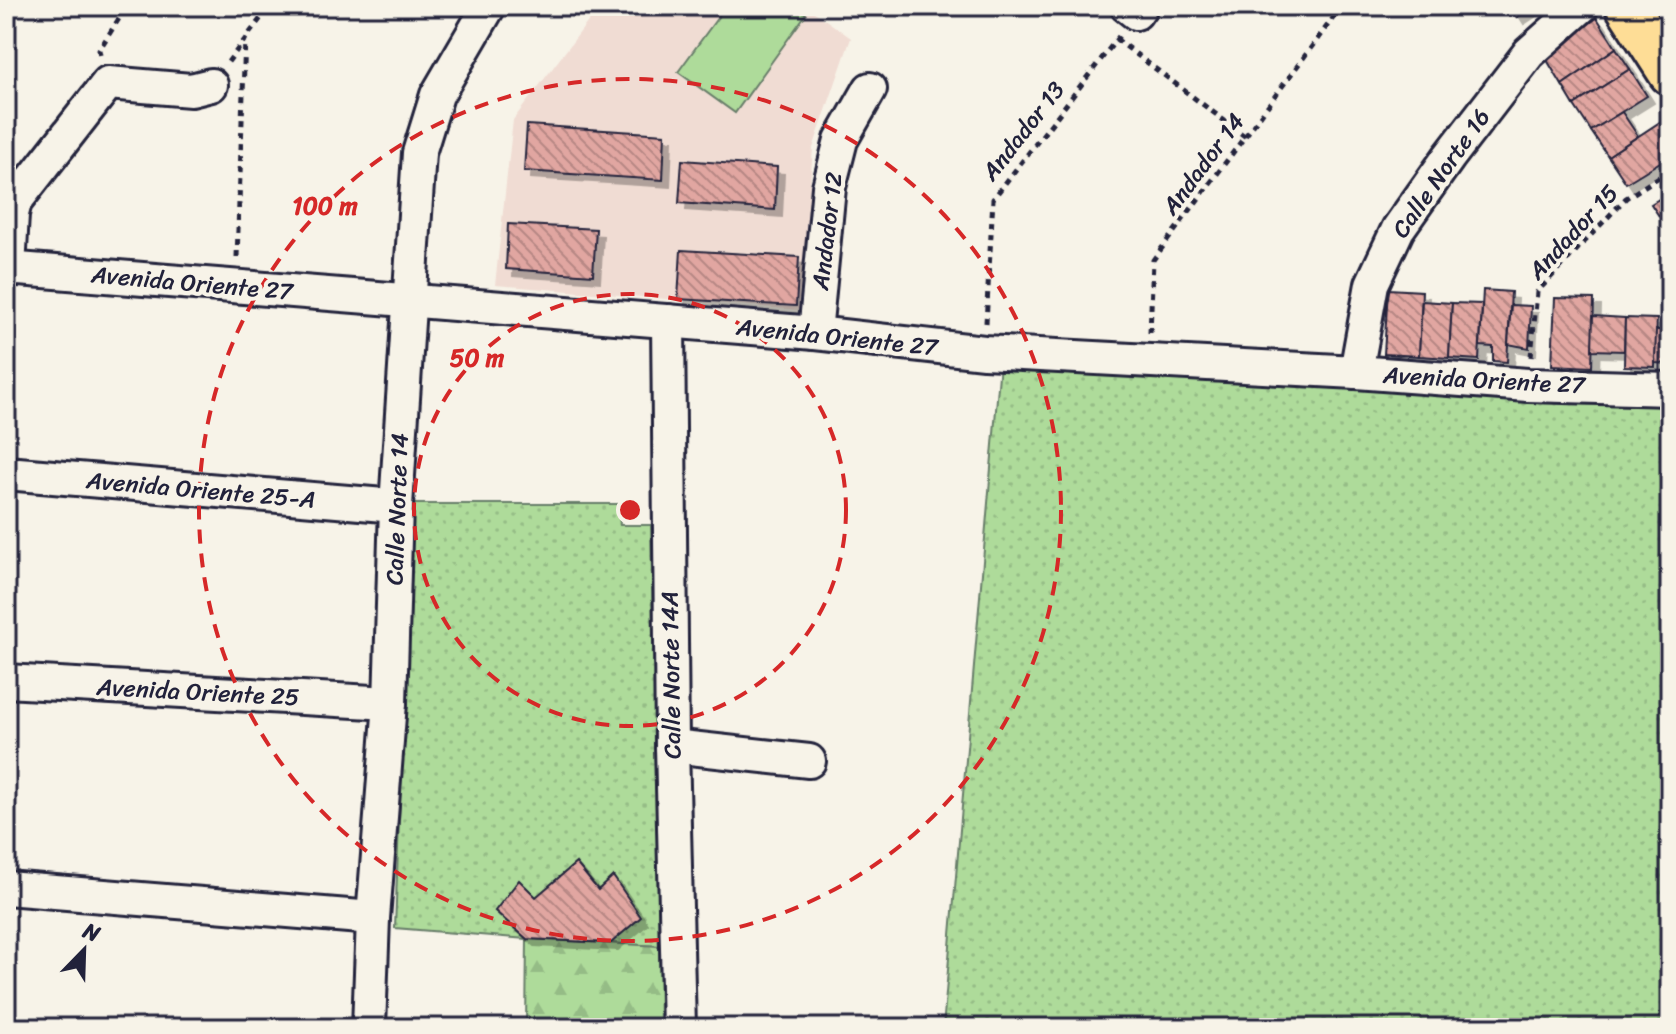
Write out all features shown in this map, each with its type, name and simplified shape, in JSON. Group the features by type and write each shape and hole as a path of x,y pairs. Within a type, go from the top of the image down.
{"main road":[{"path":"1627,6 1670,73"}],"street":[{"name":"Calle Norte 14","path":"369,1028 373,918 390,703 396,506 419,153 437,95 489,6"},
{"path":"1127,6 1136,13 1141,6"},
{"name":"Calle Norte 16","path":"1356,372 1372,284 1398,229 1529,53 1582,6"},
{"path":"8,268 15,202 108,83 191,90 211,85"},
{"name":"Andador 12","path":"815,333 829,187 841,140 870,89"},
{"name":"Avenida Oriente 27","path":"8,268 815,333 984,352 1356,372 1528,385 1670,389"},
{"name":"Calle Norte 14A","path":"668,321 672,746 679,1028"},
{"name":"Avenida Oriente 25-A","path":"6,473 396,506"},
{"name":"Avenida Oriente 25","path":"6,681 390,703"},
{"path":"672,746 809,761"},
{"path":"6,888 373,918"}],"path":[{"path":"108,83 99,50 127,6"},
{"path":"211,85 270,6"},
{"name":"Andador 14","path":"1149,362 1153,260 1342,6"},
{"path":"236,286 245,39"},
{"name":"Andador 13","path":"984,352 993,199 1116,39 1246,137"},
{"name":"Andador 15","path":"1528,385 1537,292 1626,198 1670,170"}],"shaded area":[{"path":"600,6 806,6 851,38 813,148 800,310 495,285 513,120"}],"green space":[{"path":"726,6 795,6 806,14 735,113 678,72"},
{"path":"1000,363 1670,405 1670,1028 943,1028"},
{"path":"411,504 618,504 620,525 651,525 659,946 611,943 640,917 613,877 598,890 576,863 536,897 519,881 495,911 527,939 395,928"},
{"path":"527,939 659,946 660,1028 526,1028"}],"building":[{"path":"1510,6 1534,6 1517,17"},
{"path":"1597,18 1616,48 1562,85 1544,55"},
{"path":"1616,48 1630,69 1574,105 1562,85"},
{"path":"1630,69 1647,96 1591,131 1574,105"},
{"path":"1622,112 1638,136 1608,156 1591,131"},
{"path":"1660,122 1670,139 1670,156 1626,183 1608,156"},
{"path":"527,125 665,134 663,180 524,171"},
{"path":"682,160 777,167 775,210 679,203"},
{"path":"1670,192 1670,226 1667,228 1651,204"},
{"path":"508,224 596,229 593,275 506,269"},
{"path":"681,250 799,257 796,306 678,299"},
{"path":"1388,289 1422,291 1419,356 1384,354"},
{"path":"1483,290 1511,292 1507,362 1493,361 1493,347 1480,346"},
{"path":"1555,298 1594,299 1592,367 1552,365"},
{"path":"1422,301 1452,303 1449,358 1419,356"},
{"path":"1452,303 1482,304 1479,360 1449,358"},
{"path":"1511,305 1531,306 1529,348 1508,344"},
{"path":"1593,316 1625,318 1624,351 1592,350"},
{"path":"1625,318 1657,319 1655,367 1624,366"},
{"path":"1656,330 1670,330 1670,364 1655,363"},
{"path":"576,863 598,890 613,876 641,917 611,943 527,939 495,911 519,880 536,897"}]}
